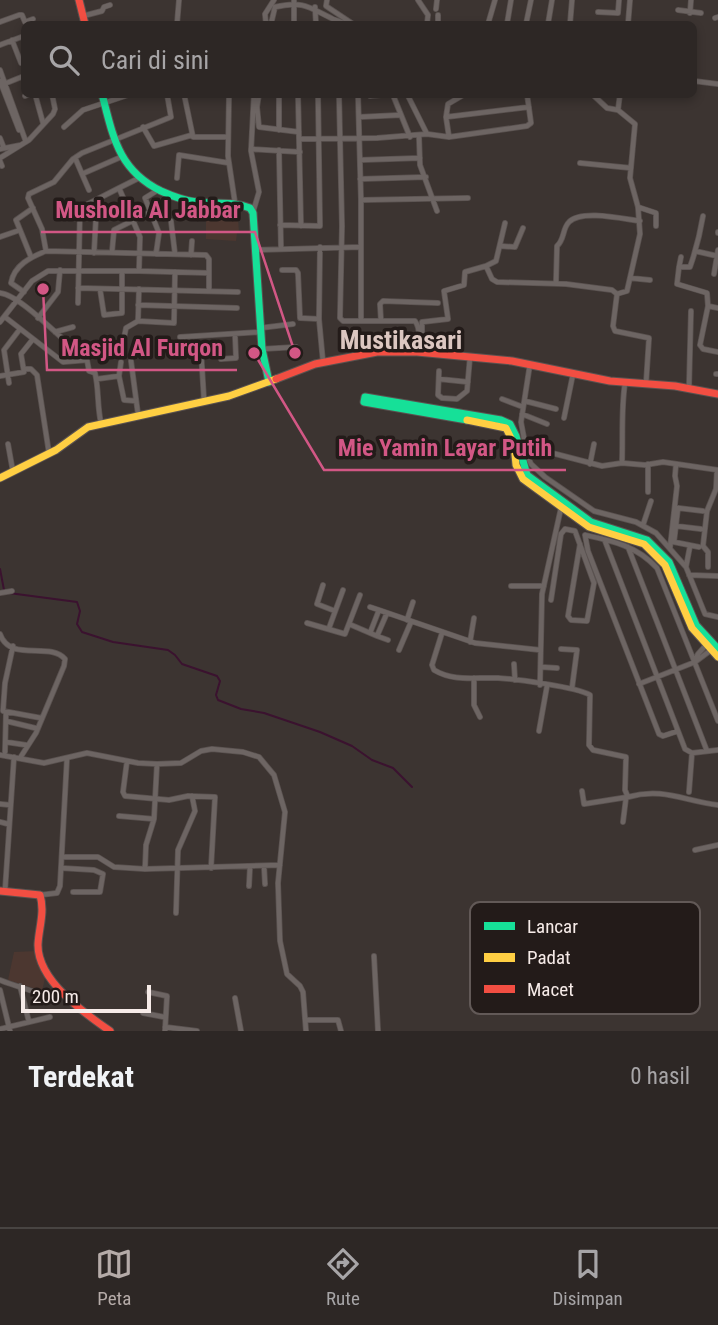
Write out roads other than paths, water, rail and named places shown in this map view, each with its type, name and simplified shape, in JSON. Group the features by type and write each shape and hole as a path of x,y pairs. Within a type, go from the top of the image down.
{"main road":[{"path":"79,0 84,21"},
{"path":"103,98 114,139 131,172 158,190 188,201 235,203 248,206 253,213 260,330 269,382"},
{"path":"0,478 49,454 84,429 101,423 241,393 323,362 377,352 470,357 625,383 718,394"},
{"path":"481,419 364,402 365,397 510,424 519,442 525,472 589,527 635,537 665,565 696,625 718,657"},
{"path":"679,591 692,628 712,648"},
{"path":"2,891 40,895 43,906 38,954 46,971 75,1007 110,1031"}],"street":[{"path":"177,21 179,0"},
{"path":"265,21 265,14 274,0"},
{"path":"327,0 326,6 348,21"},
{"path":"418,0 428,15 427,21"},
{"path":"437,0 438,21"},
{"path":"489,21 495,0"},
{"path":"508,21 511,0"},
{"path":"527,21 531,0"},
{"path":"548,21 552,0"},
{"path":"570,21 572,0"},
{"path":"598,12 618,13 619,0"},
{"path":"628,21 630,0"},
{"path":"690,13 691,0"},
{"path":"294,1 294,21"},
{"path":"272,21 275,7 294,1 316,7 335,21"},
{"path":"83,16 110,5"},
{"path":"316,7 316,21"},
{"path":"678,10 701,13"},
{"path":"0,22 19,15 22,15 25,21"},
{"path":"28,21 33,19"},
{"path":"0,45 21,37"},
{"path":"12,40 21,64"},
{"path":"0,70 2,84 24,144"},
{"path":"2,84 21,77"},
{"path":"697,80 718,84"},
{"path":"31,98 43,123"},
{"path":"1,162 24,144 55,111 53,98"},
{"path":"64,127 83,110 103,98"},
{"path":"46,251 43,229 28,198 29,194 54,182 73,159 114,139 171,117 168,98"},
{"path":"185,98 192,135"},
{"path":"229,98 229,163 235,203"},
{"path":"256,98 258,126 299,132"},
{"path":"253,213 259,192 251,149 256,98"},
{"path":"279,98 279,130"},
{"path":"298,98 301,226"},
{"path":"280,225 320,226 318,98"},
{"path":"339,98 340,318 343,321 417,322 419,353"},
{"path":"358,98 360,321"},
{"path":"394,98 410,137"},
{"path":"409,98 427,134"},
{"path":"449,136 446,117 448,104 458,98"},
{"path":"299,139 340,140 427,134 449,136 527,126 531,123 528,98"},
{"path":"596,98 607,108 618,110 635,124 630,178 638,207 640,240 627,290 617,294"},
{"path":"618,110 620,98"},
{"path":"446,117 529,107"},
{"path":"359,117 401,115"},
{"path":"144,127 154,146 192,135 228,137"},
{"path":"419,136 419,158 438,211"},
{"path":"0,138 2,148 24,144"},
{"path":"251,149 300,152"},
{"path":"279,150 281,248"},
{"path":"177,177 179,155 229,163"},
{"path":"82,174 121,157"},
{"path":"360,160 419,158"},
{"path":"76,160 89,190"},
{"path":"580,163 631,168"},
{"path":"360,179 426,177"},
{"path":"78,303 82,207 139,178"},
{"path":"120,188 140,237 139,271"},
{"path":"156,254 159,233 145,198 158,190"},
{"path":"361,200 468,198"},
{"path":"94,253 96,217 126,205"},
{"path":"638,207 656,213 656,226"},
{"path":"31,257 16,218 33,208"},
{"path":"112,252 114,230 150,212"},
{"path":"556,283 557,246 563,240 565,228 573,218 588,215 640,221"},
{"path":"680,267 690,267 704,216"},
{"path":"171,221 175,254"},
{"path":"419,353 422,322 445,321 449,317 444,290 464,285 466,271 496,261 505,223"},
{"path":"500,246 516,247 523,228"},
{"path":"0,237 20,230"},
{"path":"191,255 192,241"},
{"path":"320,247 318,319 323,362"},
{"path":"254,250 361,247"},
{"path":"24,292 13,285 11,279 26,260 46,251 209,256 209,291"},
{"path":"695,251 718,253 714,274"},
{"path":"681,257 677,285 707,293 708,306 700,345 703,349 718,352"},
{"path":"486,266 492,279 497,282 556,283 612,290 617,294"},
{"path":"38,318 58,292 60,270"},
{"path":"101,423 97,405 97,379 95,373 89,371 85,360 65,362 2,319 41,274 78,270 209,274"},
{"path":"282,270 296,270 298,273 300,318 318,319"},
{"path":"100,289 103,313 106,316 122,313 122,272"},
{"path":"124,338 126,328 138,321 174,323 175,272"},
{"path":"630,278 650,280"},
{"path":"78,288 237,292"},
{"path":"138,321 139,289"},
{"path":"0,293 16,301 70,345"},
{"path":"617,294 615,331 649,338 646,384"},
{"path":"381,321 380,304 383,301 438,303"},
{"path":"138,305 237,308"},
{"path":"708,306 718,308"},
{"path":"689,389 691,312"},
{"path":"180,337 235,334 293,324"},
{"path":"55,332 73,327"},
{"path":"9,383 4,350 20,329"},
{"path":"221,359 236,358 235,334"},
{"path":"0,376 23,373 21,354 33,339"},
{"path":"262,349 296,347"},
{"path":"201,351 204,400"},
{"path":"439,371 438,395 455,399 465,394 470,357"},
{"path":"131,361 138,414"},
{"path":"121,362 119,376 124,400 136,401"},
{"path":"530,365 521,425 528,459 536,469 600,514 643,525 656,533 686,566 705,614 718,617"},
{"path":"24,369 31,369 37,375 49,454"},
{"path":"564,418 573,374"},
{"path":"97,379 119,376"},
{"path":"439,379 468,382"},
{"path":"622,463 624,431 621,413 625,383"},
{"path":"502,399 523,407 547,424"},
{"path":"523,407 556,409"},
{"path":"8,444 13,472"},
{"path":"590,464 594,444"},
{"path":"525,446 590,464 607,466 656,462 718,470 716,489 706,517 703,546 708,552 708,567"},
{"path":"648,464 648,492"},
{"path":"670,548 677,486 676,464"},
{"path":"539,730 543,685 540,650 544,586 563,505 570,493"},
{"path":"643,525 650,501"},
{"path":"699,547 674,542 678,508 703,511"},
{"path":"676,526 701,529"},
{"path":"551,600 561,534 565,529 644,554 657,568 718,721"},
{"path":"575,531 659,734 663,736 678,731"},
{"path":"580,544 569,618 587,621 597,583 585,535"},
{"path":"604,541 685,749 692,752 718,750"},
{"path":"686,566 690,546"},
{"path":"628,547 707,751"},
{"path":"689,575 718,576"},
{"path":"323,585 317,604 335,611"},
{"path":"511,586 544,586"},
{"path":"329,628 343,590"},
{"path":"1,593 12,591"},
{"path":"307,623 345,634 360,595"},
{"path":"399,650 413,602"},
{"path":"370,607 470,642 540,650"},
{"path":"370,633 379,610"},
{"path":"377,636 387,613"},
{"path":"470,642 474,618"},
{"path":"349,624 388,639"},
{"path":"442,633 433,660 434,670 448,677 515,680 572,688 590,695 590,748 627,758 627,798 623,822"},
{"path":"1,638 26,652 56,652 65,659 36,733 17,757"},
{"path":"13,646 2,683 3,711 41,719"},
{"path":"639,684 695,662 712,648"},
{"path":"561,649 577,650 572,688"},
{"path":"514,664 515,680"},
{"path":"540,667 557,668"},
{"path":"474,678 474,705 480,717"},
{"path":"6,713 6,743 3,753 17,757 48,762 87,753 157,764 181,763 201,751 212,749 243,752 259,757 274,775 285,812 278,896 282,951 287,974 302,989 306,1031"},
{"path":"6,721 35,727"},
{"path":"6,743 26,745"},
{"path":"2,891 18,744"},
{"path":"689,792 692,752"},
{"path":"40,895 59,891 67,758"},
{"path":"127,761 124,795 169,800 214,796 216,799 212,819 211,868"},
{"path":"145,869 146,845 154,819 157,764"},
{"path":"583,791 584,804 649,793 670,793 718,806"},
{"path":"176,913 179,847 195,811 192,796"},
{"path":"0,804 10,805"},
{"path":"120,816 154,819"},
{"path":"0,822 8,824"},
{"path":"695,850 718,845"},
{"path":"62,857 98,857 114,867 145,869 280,865"},
{"path":"264,866 265,884"},
{"path":"249,886 250,867"},
{"path":"61,868 94,870 103,874 100,892 73,892"},
{"path":"374,956 378,1031"},
{"path":"0,981 47,995 58,988"},
{"path":"19,985 29,1022"},
{"path":"0,990 9,1029"},
{"path":"148,992 167,996 165,1029 197,1031"},
{"path":"235,998 241,1031"},
{"path":"143,1013 164,1017"},
{"path":"0,1029 9,1029 50,1017"},
{"path":"306,1020 338,1020 341,1031"}],"waterway":[{"path":"0,569 4,590"},
{"path":"9,593 77,602 80,611 77,624 82,632 113,642 168,650 182,664 217,676 220,681 216,695 218,700 320,732 352,746 372,760 393,768 412,787"}],"place":[{"name":"Masjid Al Furqon","path":"43,289"},
{"name":"Mie Yamin Layar Putih","path":"254,353"},
{"name":"Musholla Al Jabbar","path":"295,353"}],"district":[{"name":"Mustikasari","path":"401,340"}]}
